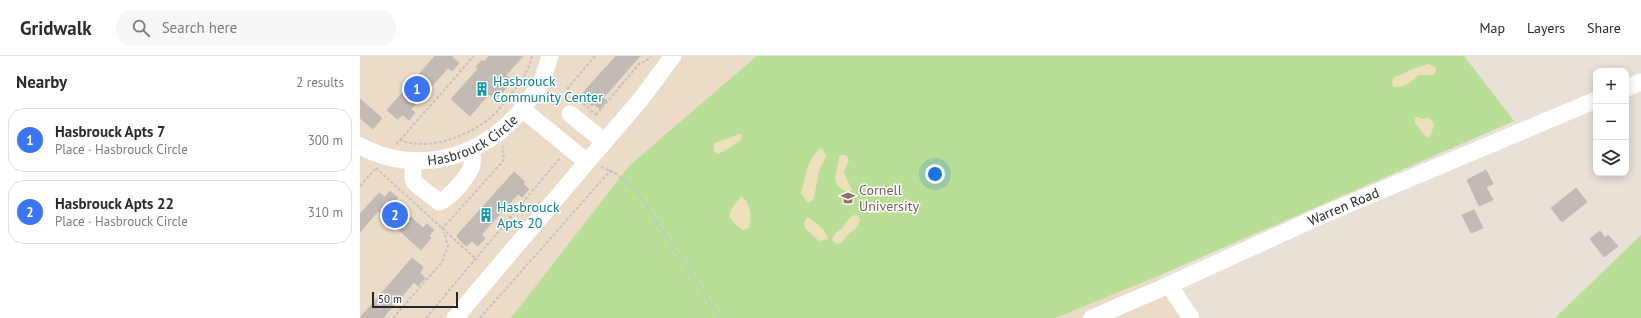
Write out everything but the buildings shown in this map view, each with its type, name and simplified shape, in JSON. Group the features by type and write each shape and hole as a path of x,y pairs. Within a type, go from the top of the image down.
{"street":[{"name":"Hasbrouck Circle","path":"360,146 372,153 397,160 422,162 448,158 472,149 494,136 522,109 541,83 550,56"},
{"path":"455,318 641,99 673,56"},
{"path":"1629,87 1641,82"},
{"name":"Warren Road","path":"1092,318 1169,285 1325,214 1593,101"},
{"path":"522,109 587,162"},
{"path":"570,114 591,122 605,142"},
{"path":"413,161 413,179 415,183 439,202 446,200 470,172 473,164 472,149"},
{"path":"1169,285 1191,318"}],"path":[{"path":"391,148 400,140 474,56"},
{"path":"400,140 408,143 431,144 472,131 490,118 520,84 532,56"},
{"path":"595,56 567,89 591,122 639,64 646,61 651,56"},
{"path":"443,230 503,161 504,158 502,149 506,145"},
{"path":"426,318 569,148"},
{"path":"374,162 379,173 476,259"},
{"path":"480,318 611,170 637,192 720,318"},
{"path":"393,318 442,262 448,246 443,230"}],"shaded area":[{"name":"Cornell University","path":"360,56 1464,56 1514,121 1158,276 1185,318 360,318"}],"green space":[{"name":"Cornell University","path":"757,56 1464,56 1514,121 1158,276 1055,318 511,318 629,166"},
{"path":"1641,235 1641,318 1555,318"}],"sand":[{"path":"1429,64 1435,67 1436,70 1434,75 1418,75 1404,85 1394,87 1392,85 1394,77"},
{"path":"1417,117 1422,119 1428,118 1432,121 1434,125 1428,138 1415,123 1415,118"},
{"path":"740,134 742,135 740,141 718,154 714,151 714,143"},
{"path":"822,148 826,156 819,171 814,198 810,202 807,202 801,193 806,174 813,157"},
{"path":"846,155 849,160 844,173 852,190 849,193 838,186 835,178 839,157"},
{"path":"741,196 749,206 750,214 750,227 744,230 738,227 729,217 731,210"},
{"path":"856,215 860,220 857,227 842,242 838,244 835,243 832,240 835,234 850,218"},
{"path":"807,217 823,230 828,239 819,241 805,228 804,222"}],"place":[{"name":"Hasbrouck Apts 7","path":"417,89"},
{"name":"Hasbrouck Community Center","path":"482,89"},
{"name":"Cornell University","path":"848,198"},
{"name":"Hasbrouck Apts 22","path":"395,215"},
{"name":"Hasbrouck Apts 20","path":"486,215"}]}
